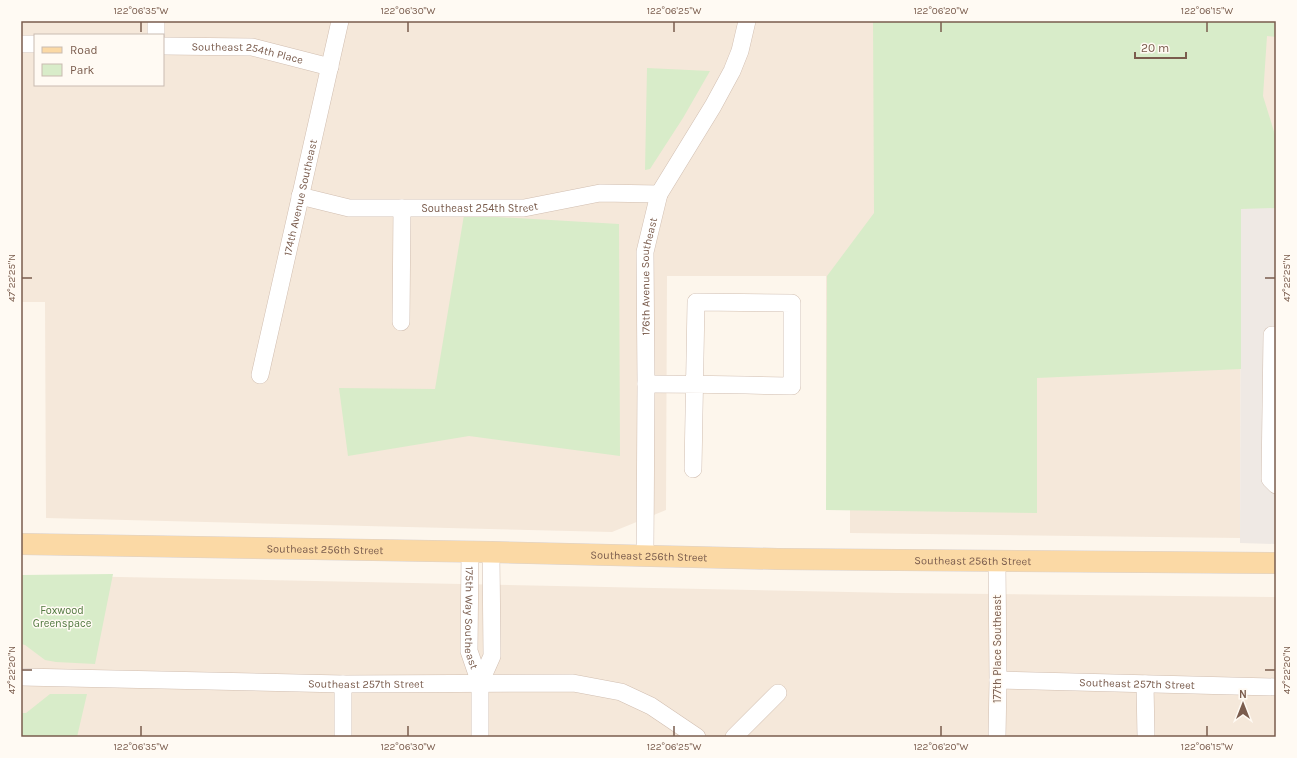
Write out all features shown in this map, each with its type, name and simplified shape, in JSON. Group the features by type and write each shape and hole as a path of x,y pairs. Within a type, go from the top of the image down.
{"main road":[{"name":"Southeast 256th Street","path":"21,544 645,555 778,559 1276,563"}],"street":[{"path":"156,21 156,34"},
{"name":"174th Avenue Southeast","path":"260,375 340,21"},
{"name":"176th Avenue Southeast","path":"645,555 645,252 659,194 713,106 732,71 740,51 747,21"},
{"path":"21,44 34,44"},
{"name":"Southeast 254th Place","path":"164,46 252,47 330,66"},
{"name":"Southeast 254th Street","path":"300,196 349,208 524,208 600,193 659,194"},
{"path":"401,322 402,208"},
{"path":"646,384 695,384 792,386 792,303 696,302 695,384 693,469"},
{"path":"1276,335 1272,335 1270,479 1276,485"},
{"name":"175th Way Southeast","path":"470,552 469,651 480,683 480,737"},
{"name":"175th Way Southeast","path":"480,683 492,656 491,552"},
{"name":"177th Place Southeast","path":"997,561 997,737"},
{"name":"Southeast 257th Street","path":"21,677 342,684 573,683 621,692 651,706 696,737"},
{"name":"Southeast 257th Street","path":"998,680 1276,687"},
{"path":"342,684 343,737"},
{"path":"1145,684 1146,737"},
{"path":"734,737 778,693"}],"shaded area":[{"path":"21,21 1276,21 1276,208 1241,209 1240,538 850,533 850,510 826,510 826,276 667,276 666,510 612,532 46,518 45,302 21,302"},
{"path":"1241,208 1276,208 1276,544 1240,543"},
{"path":"21,575 897,593 1276,597 1276,737 21,737"}],"green space":[{"path":"873,21 1276,21 1276,37 1267,36 1263,96 1276,138 1276,208 1241,209 1241,369 1037,378 1037,513 826,510 827,276 874,213"},
{"path":"647,68 710,71 683,118 650,169 645,170"},
{"path":"464,215 619,224 620,456 469,436 348,456 339,388 435,389"},
{"name":"Foxwood Greenspace","path":"113,574 95,664 45,660 25,645 21,644 21,575"},
{"path":"50,694 87,694 77,737 21,737 21,713 26,713"}]}
